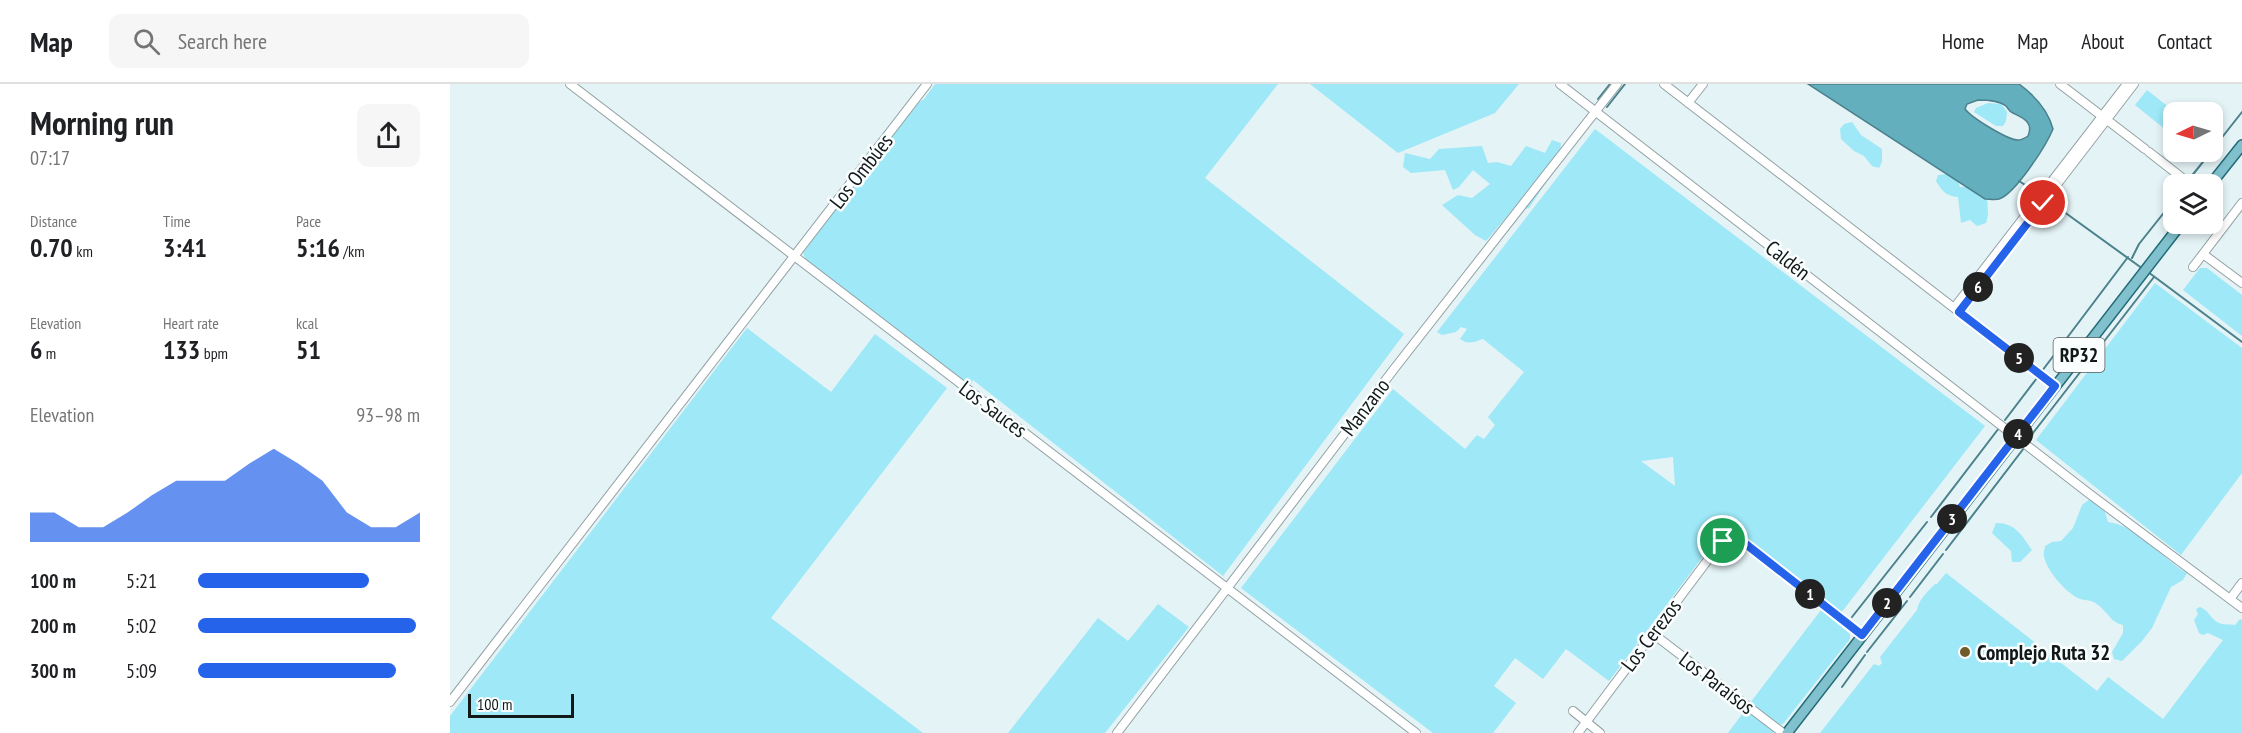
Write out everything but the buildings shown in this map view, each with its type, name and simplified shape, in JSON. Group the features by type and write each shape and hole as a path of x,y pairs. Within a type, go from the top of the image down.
{"main road":[{"path":"2219,174 2242,144"},
{"name":"RP32","path":"1785,733 2173,234"}],"street":[{"name":"Los Sauces","path":"570,84 1416,733"},
{"name":"Los Ombúes","path":"450,702 927,84"},
{"name":"Caldén","path":"1560,84 2087,492 2242,608"},
{"name":"Manzano","path":"1117,733 1407,352 1617,84"},
{"path":"1664,84 2055,386"},
{"path":"1688,103 1703,84"},
{"path":"2060,84 2177,174"},
{"path":"2105,118 2127,84"},
{"path":"1957,310 2105,118 2134,84"},
{"path":"2193,267 2242,203"},
{"path":"2203,254 2242,283"},
{"name":"Los Cerezos","path":"1578,733 1719,545 1727,539 1738,538 1862,635"},
{"path":"2230,599 2242,583"},
{"name":"Los Paraísos","path":"1652,633 1785,733"},
{"path":"1573,711 1600,733"}],"shaded area":[{"path":"935,84 1278,84 1205,178 1404,334 1223,576 973,380 971,384 959,380 807,263 803,253 913,106 924,99"},
{"path":"1310,84 1519,84 1495,113 1398,153"},
{"path":"1808,84 2019,84 2040,104 2053,129 2037,157 2013,188 1999,199 1985,199","holes":["1978,100 1992,101 2006,106 2029,124 2028,136 2019,140 2007,137 1965,109 1967,104"]},
{"path":"2147,90 2163,103 2163,128 2135,105"},
{"path":"1988,103 2001,104 2007,112 2003,126 1996,126 1974,112 1976,108"},
{"path":"1852,122 1861,135 1882,149 1882,162 1879,168 1872,166 1864,156 1854,151 1841,139 1840,129 1844,124"},
{"path":"1595,129 1985,426 1841,613 1726,526 1609,681 1566,649 1543,679 1515,658 1494,686 1516,703 1493,733 1433,733 1241,588 1393,389 1465,449 1477,435 1484,439 1495,425 1488,417 1524,372 1483,339 1468,342 1460,339 1467,329 1461,327 1456,332 1442,335 1437,332","holes":["1673,457 1675,486 1641,461"]},
{"path":"1552,140 1561,143 1559,163 1529,208 1510,213 1486,241 1475,235 1442,205 1458,195 1472,198 1490,184 1473,170 1459,187 1453,190 1445,170 1411,173 1403,167 1405,153 1430,159 1439,149 1482,146 1488,163 1497,162 1511,166 1526,146 1545,153"},
{"path":"1938,175 1956,176 1960,187 1970,187 1987,195 1986,223 1977,226 1970,220 1961,223 1958,197 1945,192 1936,181"},
{"path":"2200,268 2207,268 2242,295 2242,336 2183,290"},
{"path":"2155,283 2242,348 2242,473 2181,555 2036,440"},
{"path":"747,328 831,392 875,334 947,388 771,618 923,733 450,733 450,716"},
{"path":"2090,499 2105,512 2108,522 2129,529 2187,573 2183,580 2171,587 2152,628 2122,661 2114,659 2112,652 2123,633 2123,625 2115,622 2095,603 2080,599 2069,592 2053,574 2044,556 2045,546 2061,541 2073,528 2082,505"},
{"path":"1996,523 2014,528 2032,550 2020,562 2012,562 2011,551 1992,533"},
{"name":"Complejo Ruta 32","path":"1946,573 2097,691 2108,677 2163,719 2223,640 2208,633 2203,635 2199,633 2194,620 2198,614 2196,609 2203,608 2221,624 2235,625 2240,619 2242,620 2242,733 1820,733 1874,664 1879,666 1882,663 1880,657 1917,610 1924,596"},
{"path":"1158,604 1189,627 1105,733 1008,733 1098,618 1128,641"},
{"path":"1821,610 1850,634 1850,639 1783,724 1779,725 1750,703"},
{"path":"1745,710 1773,731 1773,733 1728,733"}],"waterway":[{"path":"1598,99 1610,84"},
{"path":"1607,107 1625,84"},
{"path":"2223,136 2242,112"},
{"path":"2193,174 2203,162"},
{"path":"2019,181 2039,194"},
{"path":"2049,201 2143,269"},
{"path":"2132,258 2139,244 2163,214"},
{"path":"2042,371 2128,257"},
{"path":"2148,272 2242,342"},
{"path":"2031,439 2033,433 2154,277"},
{"path":"2005,420 2037,378"},
{"path":"1931,517 1999,428"},
{"path":"1946,550 2024,448"},
{"path":"1852,617 1927,522"},
{"path":"1910,597 1943,554"},
{"path":"1867,652 1907,601"},
{"path":"1842,687 1865,655"}],"place":[{"name":"Complejo Ruta 32","path":"1965,652"}],"route":[{"path":"1723,541 1738,538 1862,635 2055,386 1959,312 2043,203"}]}
